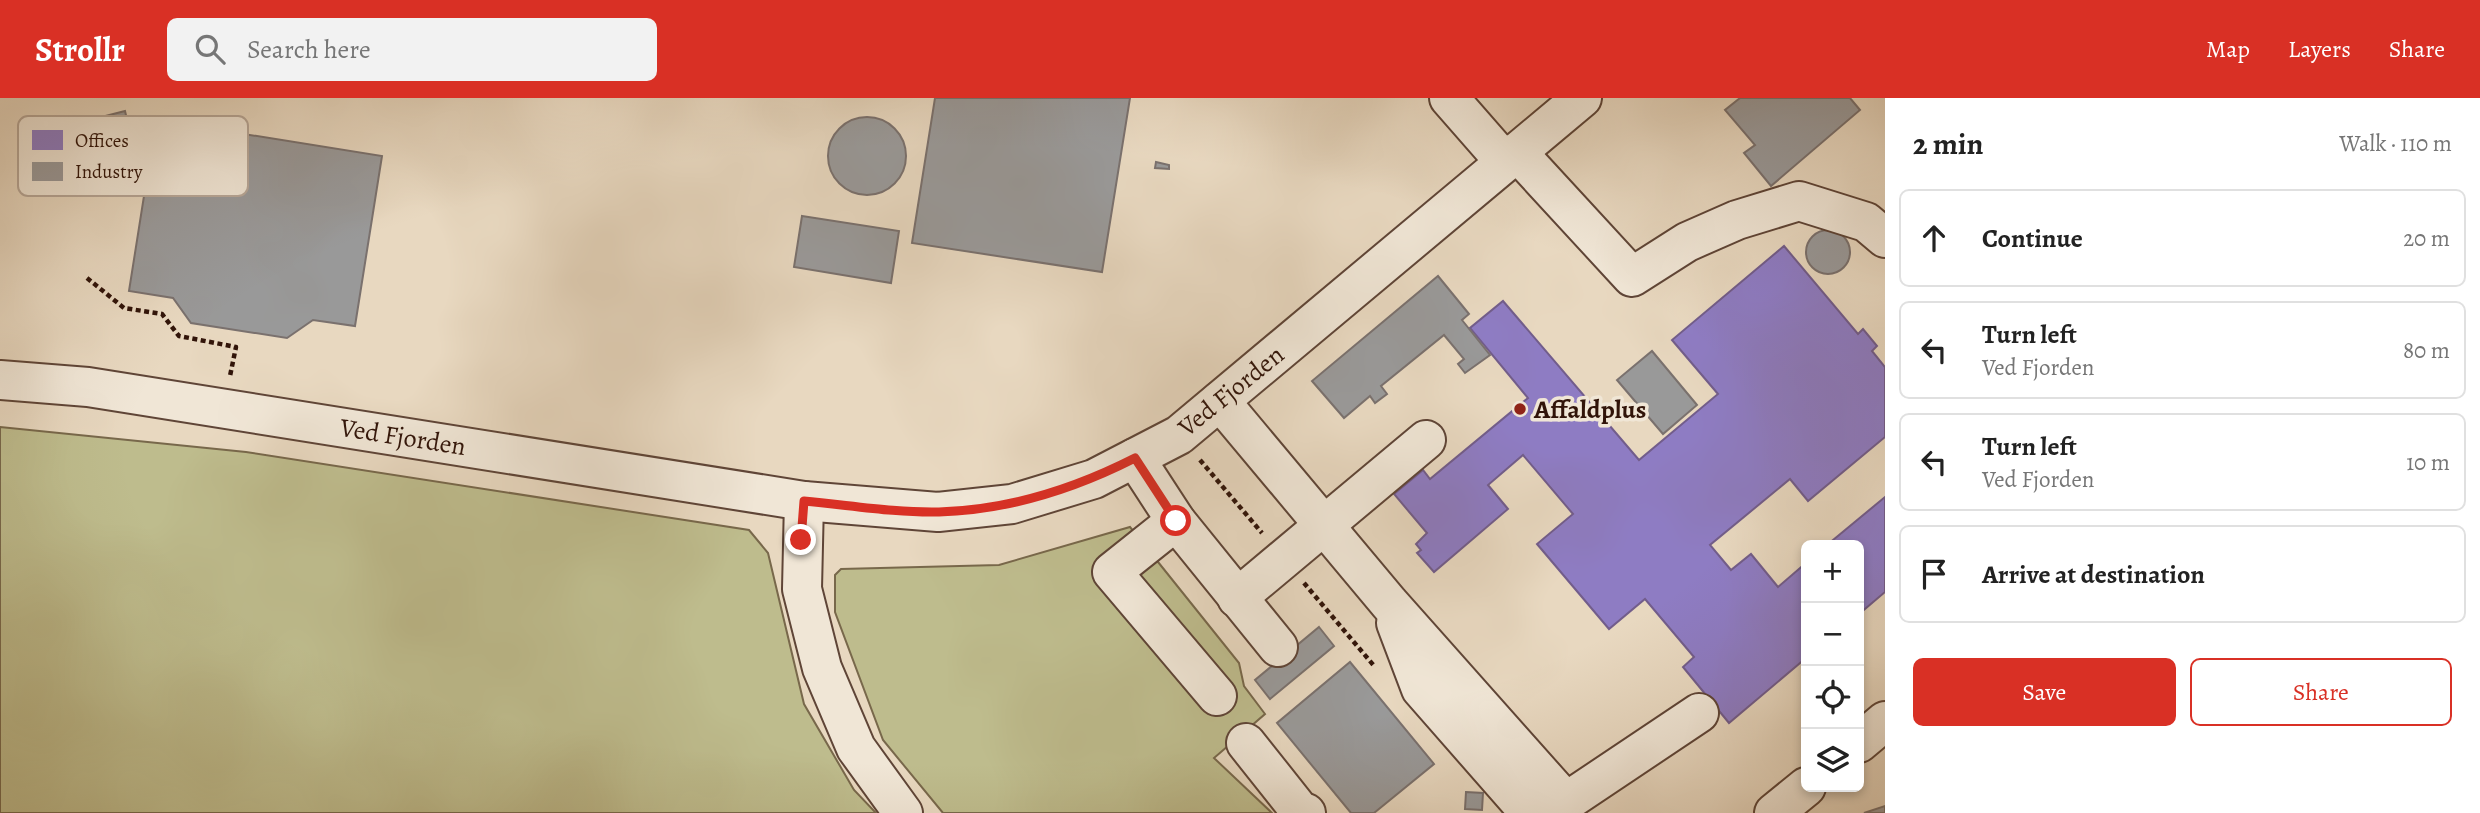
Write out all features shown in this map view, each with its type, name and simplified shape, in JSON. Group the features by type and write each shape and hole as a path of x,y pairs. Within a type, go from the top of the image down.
{"street":[{"path":"1449,98 1632,277 1712,231 1737,220 1799,201 1866,222 1885,238"},
{"name":"Ved Fjorden","path":"0,380 88,387 804,501 938,512 1012,505 1094,479 1179,435 1582,98"},
{"path":"1220,401 1559,807 1699,713"},
{"path":"1237,598 1426,440"},
{"path":"1135,458 1176,521 1278,647"},
{"path":"804,501 802,589 822,668 856,748 903,813"},
{"path":"1176,521 1112,572 1217,696"},
{"path":"1864,739 1885,721"},
{"path":"1246,743 1300,811 1306,813"},
{"path":"1774,813 1801,791"}],"path":[{"path":"87,278 124,308 162,314 179,336 236,347 223,408"},
{"path":"1179,435 1383,676"}],"shaded area":[{"path":"0,427 246,452 749,530 768,553 804,704 854,790 876,813 0,813"},
{"path":"1130,527 1239,663 1244,686 1265,714 1214,758 1272,813 943,813 883,740 835,612 835,575 841,569 999,565"}],"building: Offices":[{"path":"1784,246 1858,334 1863,329 1877,346 1872,351 1885,367 1885,437 1808,501 1790,479 1710,545 1731,570 1751,554 1778,587 1801,567 1801,662 1729,723 1683,667 1694,657 1645,599 1609,629 1537,544 1573,514 1523,455 1488,485 1508,509 1434,572 1417,553 1421,550 1416,544 1427,533 1394,494 1423,470 1430,479 1528,398 1470,328 1503,301 1639,460 1718,394 1672,340"},
{"path":"1885,497 1885,592 1864,610 1864,540 1833,540"}],"building: Industry":[{"path":"935,98 1130,98 1102,272 912,243"},
{"path":"1740,98 1850,98 1860,110 1771,186 1744,153 1755,145 1725,110"},
{"path":"125,111 126,116 105,116"},
{"path":"867,117 882,120 895,128 903,141 906,156 903,171 895,184 882,192 867,195 852,192 839,184 831,171 828,156 831,141 839,128 852,120"},
{"path":"248,135 382,156 355,326 313,320 287,338 191,323 173,298 129,291 144,196 248,196"},
{"path":"1156,162 1169,165 1169,169 1155,168"},
{"path":"802,216 899,231 891,283 794,267"},
{"path":"1828,230 1844,236 1850,252 1844,268 1828,274 1812,268 1806,252 1812,236"},
{"path":"1438,276 1469,314 1462,320 1490,355 1465,373 1458,364 1464,359 1444,335 1381,386 1387,394 1375,403 1370,396 1344,418 1312,381"},
{"path":"1652,351 1697,405 1663,434 1617,380"},
{"path":"1319,627 1334,646 1270,699 1255,680"},
{"path":"1350,662 1434,764 1374,813 1351,813 1277,723"},
{"path":"1466,792 1483,793 1482,810 1465,809"},
{"path":"1885,806 1885,813 1864,813"}],"place":[{"name":"Affaldplus","path":"1520,409"}],"route":[{"path":"801,540 804,501 938,512 1012,505 1094,479 1135,458 1176,521"}]}
